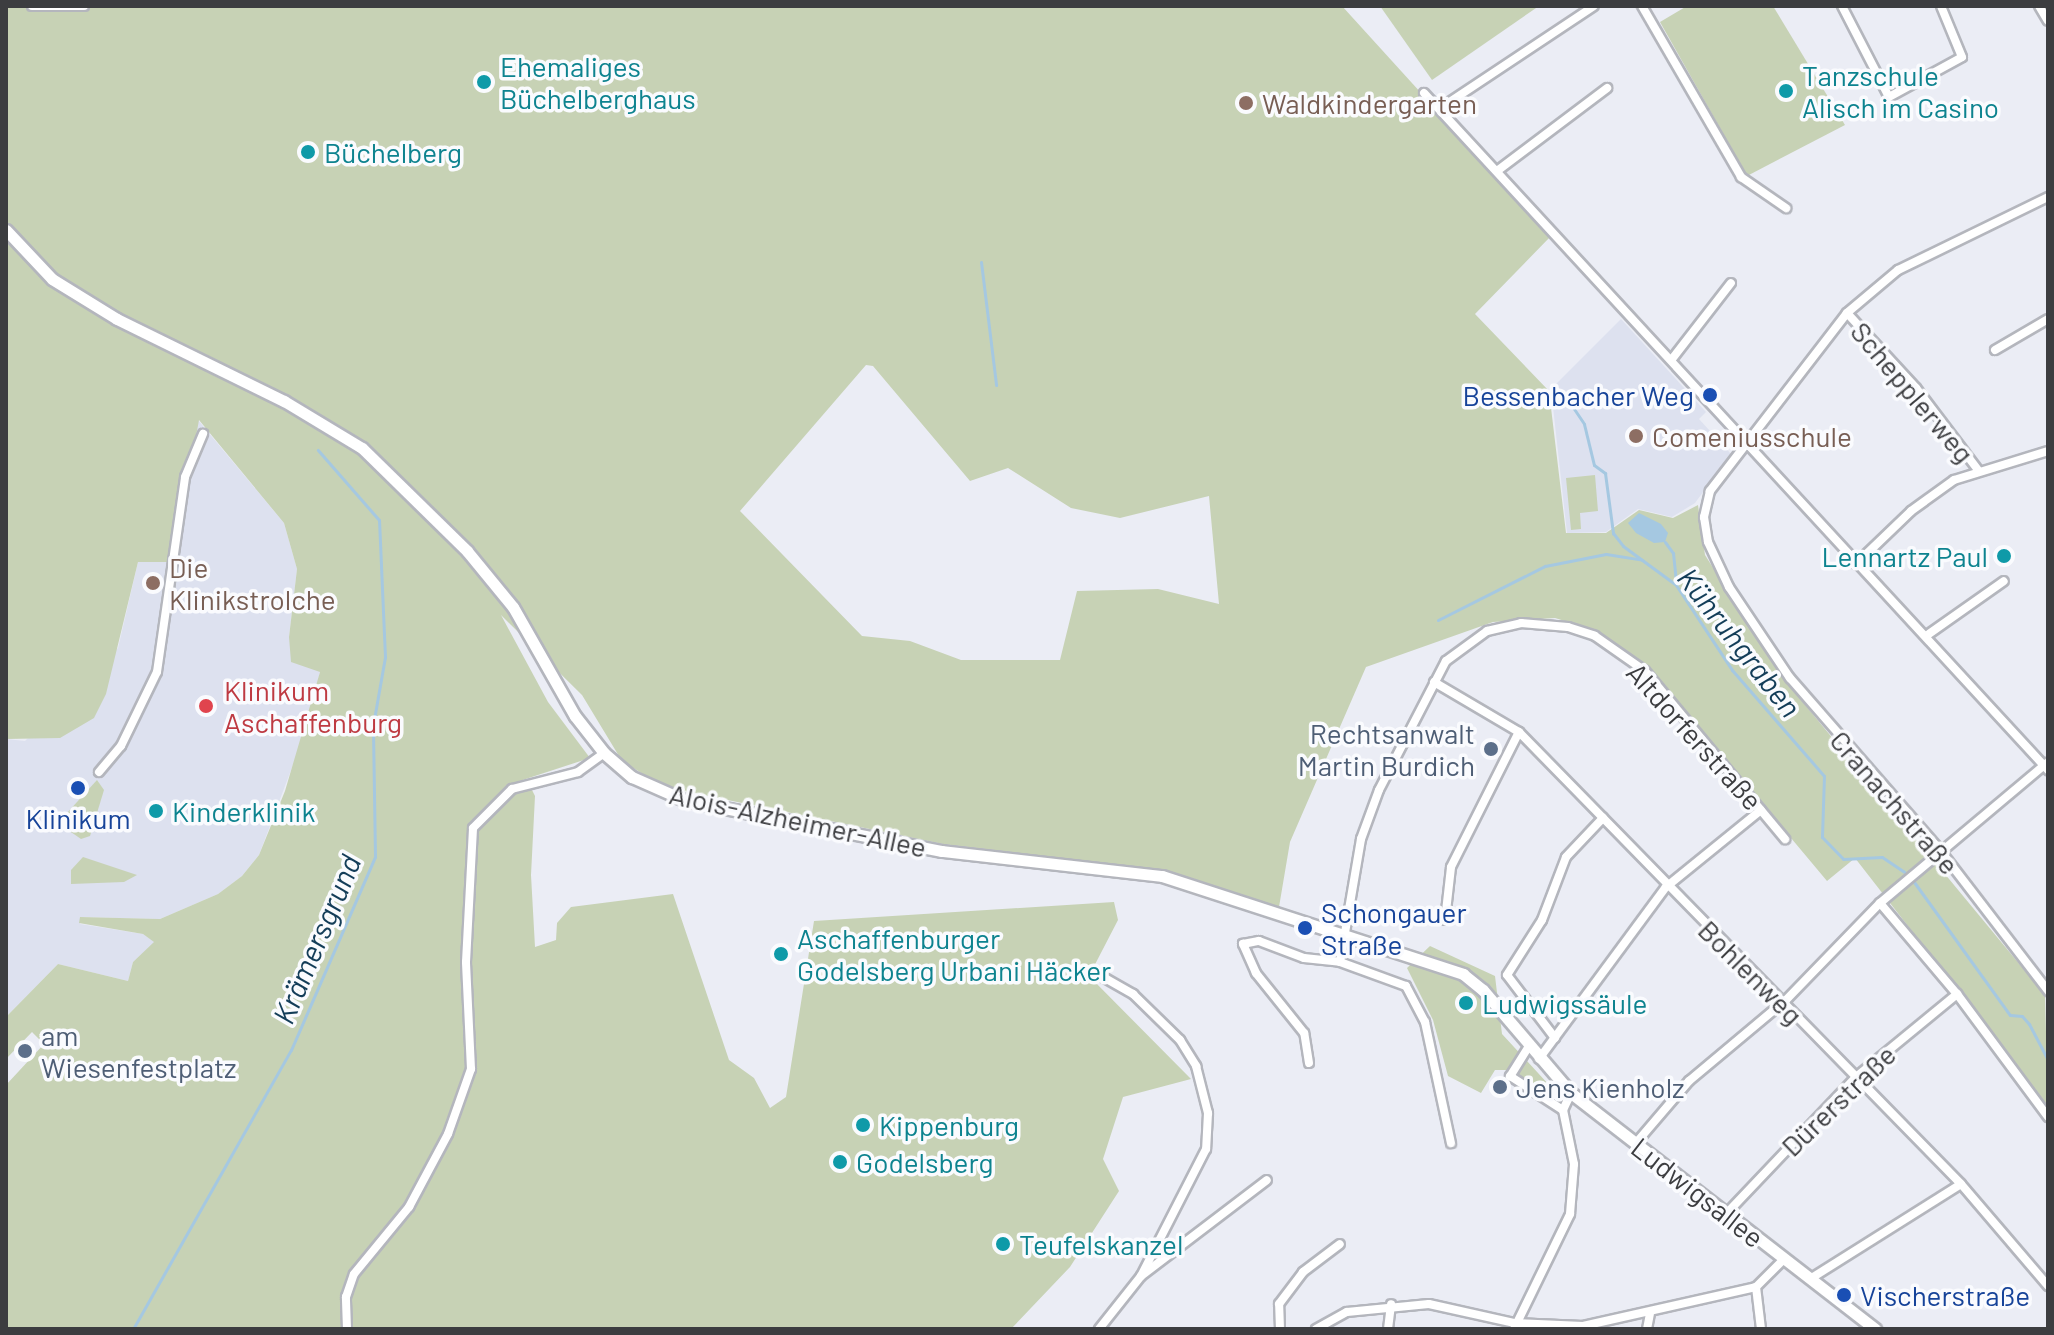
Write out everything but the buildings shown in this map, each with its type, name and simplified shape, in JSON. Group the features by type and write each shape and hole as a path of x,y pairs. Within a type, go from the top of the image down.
{"street":[{"path":"32,6 84,6"},
{"path":"1442,107 1594,6"},
{"path":"1642,6 1741,177 1786,208"},
{"path":"1842,6 1889,97 1962,57 1941,6"},
{"path":"2039,6 2048,21"},
{"path":"1497,171 1607,88"},
{"path":"1424,93 1442,107 1856,564 2047,766 1940,850 1880,903 1782,1003 1689,1081 1636,1143"},
{"name":"Cranachstraße","path":"2048,197 1898,270 1847,313 1710,491 1704,517 1708,542 1729,587 1790,678 1940,850 2048,991"},
{"name":"Alois-Alzheimer-Allee","path":"6,230 52,279 117,319 228,373 362,448 441,525 513,607 561,696 604,753 632,777 684,800 942,851 1162,876 1348,933"},
{"path":"1672,359 1731,283"},
{"name":"Schepplerweg","path":"1847,313 1916,388 1978,470"},
{"path":"1995,350 2048,319"},
{"path":"99,772 121,746 157,672 185,477 203,434"},
{"path":"1856,564 1911,511 1954,480 1978,470 2048,451"},
{"path":"1926,636 2004,581"},
{"name":"Altdorferstraße","path":"1348,933 1361,839 1401,743 1453,652 1487,631 1541,623 1595,636 1645,671 1785,839"},
{"name":"Bohlenweg","path":"1434,682 1519,732 1666,887 1961,1184 2048,1286"},
{"path":"1445,920 1451,867 1519,732"},
{"path":"347,1329 346,1297 354,1274 409,1207 448,1134 471,1069 466,962 473,828 512,789 578,772 604,753"},
{"path":"1539,1059 1666,887 1761,810"},
{"path":"1555,1038 1507,975 1542,920 1566,857 1603,818"},
{"path":"1880,903 1957,994 2048,1117"},
{"path":"1340,962 1348,933"},
{"name":"Ludwigsallee","path":"1348,933 1463,974 1483,990 1571,1093 1875,1329"},
{"path":"1309,1063 1304,1033 1256,973 1243,944 1259,941 1304,958 1340,962 1406,986 1425,1022 1451,1143"},
{"path":"1096,973 1133,994 1180,1040 1196,1066 1208,1113 1206,1149 1141,1276 1099,1329"},
{"name":"Dürerstraße","path":"1726,1214 1856,1077 1957,994"},
{"path":"1529,1046 1510,1076 1563,1110"},
{"path":"1514,1326 1560,1243 1570,1214 1574,1164 1563,1110 1571,1093"},
{"path":"1141,1276 1267,1180"},
{"path":"1810,1279 1961,1184"},
{"path":"1280,1329 1279,1304 1303,1272 1340,1244"},
{"path":"1316,1329 1347,1312 1391,1304 1429,1304 1514,1326 1583,1326 1650,1314 1756,1287 1784,1259"},
{"path":"2038,1273 2048,1265"},
{"path":"1756,1287 1761,1329"},
{"path":"1388,1329 1391,1304"},
{"path":"1647,1329 1650,1314"}],"shaded area":[{"name":"Comeniusschule","path":"1621,319 1706,412 1699,419 1731,454 1695,503 1672,517 1638,509 1606,532 1567,533 1551,389"},
{"name":"Klinikum Aschaffenburg","path":"198,420 284,523 297,569 289,637 320,672 305,733 259,855 242,876 218,894 160,919 80,917 80,924 143,934 155,942 133,962 128,981 58,964 6,1017 6,739 25,741 118,648 138,562 189,475"}],"green space":[{"path":"6,6 1342,6 1551,236 1475,314 1549,391 1566,533 1606,533 1639,510 1673,518 1698,505 1705,555 1782,677 2045,995 2048,1106 1855,858 1827,881 1645,664 1597,631 1555,618 1493,622 1366,667 1290,842 1279,907 1163,870 943,844 664,787 622,761 582,695 501,615 548,702 590,758 507,785 531,788 535,796 531,875 535,947 556,940 557,923 571,907 673,894 729,1060 754,1078 770,1108 786,1097 814,921 1114,902 1118,920 1089,976 1191,1079 1123,1097 1103,1159 1119,1191 1070,1267 1011,1329 6,1329 6,1085 44,1044 32,1032 6,1059 6,1017 58,964 128,981 133,962 154,942 143,934 79,923 80,917 160,919 218,894 242,876 259,855 285,791 320,672 291,662 289,637 297,569 284,523 199,420 173,562 138,562 106,694 94,718 60,738 6,739","holes":["866,365 873,366 970,481 1008,468 1071,508 1120,518 1209,496 1219,604 1158,589 1077,591 1060,660 961,660 910,641 862,636 740,511"]},
{"path":"1380,6 1539,6 1432,80"},
{"path":"1687,6 1773,6 1845,125 1747,176 1660,22"},
{"path":"1595,475 1598,511 1580,513 1581,529 1571,530 1566,478"},
{"path":"97,780 104,790 90,836 81,839 68,830 67,813"},
{"path":"83,857 137,875 124,882 71,884 71,870"},
{"path":"1430,946 1495,976 1502,1034 1561,1098 1556,1104 1509,1070 1495,1070 1481,1093 1448,1076 1433,1020 1407,968"}],"water":[{"path":"1639,513 1661,524 1668,533 1665,542 1654,543 1636,533 1628,523"}],"waterway":[{"path":"981,262 996,385"},
{"name":"Kühruhgraben","path":"1566,397 1584,424 1594,465 1605,473 1613,533 1623,546 1676,585 1732,670 1824,776 1822,837 1843,859 1882,857 1904,872"},
{"name":"Krämersgrund","path":"133,1329 291,1050 375,857 373,725 385,657 379,520 318,450"},
{"path":"1665,542 1673,553 1676,583"},
{"path":"1438,620 1545,566 1606,554 1642,560"},
{"name":"Kühruhgraben","path":"1914,882 2010,1015 2022,1016 2029,1024 2048,1060"}],"place":[{"name":"Ehemaliges Büchelberghaus","path":"484,82"},
{"name":"Tanzschule Alisch im Casino","path":"1786,91"},
{"name":"Waldkindergarten","path":"1246,103"},
{"name":"Büchelberg","path":"308,152"},
{"name":"Bessenbacher Weg","path":"1710,395"},
{"name":"Comeniusschule","path":"1636,436"},
{"name":"Lennartz Paul","path":"2004,556"},
{"name":"Die Klinikstrolche","path":"153,583"},
{"name":"Klinikum Aschaffenburg","path":"206,706"},
{"name":"Rechtsanwalt Martin Burdich","path":"1491,749"},
{"name":"Klinikum","path":"78,788"},
{"name":"Kinderklinik","path":"156,811"},
{"name":"Schongauer Straße","path":"1305,928"},
{"name":"Aschaffenburger Godelsberg Urbani Häcker","path":"781,954"},
{"name":"Ludwigssäule","path":"1466,1003"},
{"name":"am Wiesenfestplatz","path":"25,1051"},
{"name":"Jens Kienholz","path":"1500,1087"},
{"name":"Kippenburg","path":"863,1125"},
{"name":"Godelsberg","path":"840,1162"},
{"name":"Teufelskanzel","path":"1003,1244"},
{"name":"Vischerstraße","path":"1844,1295"}]}
